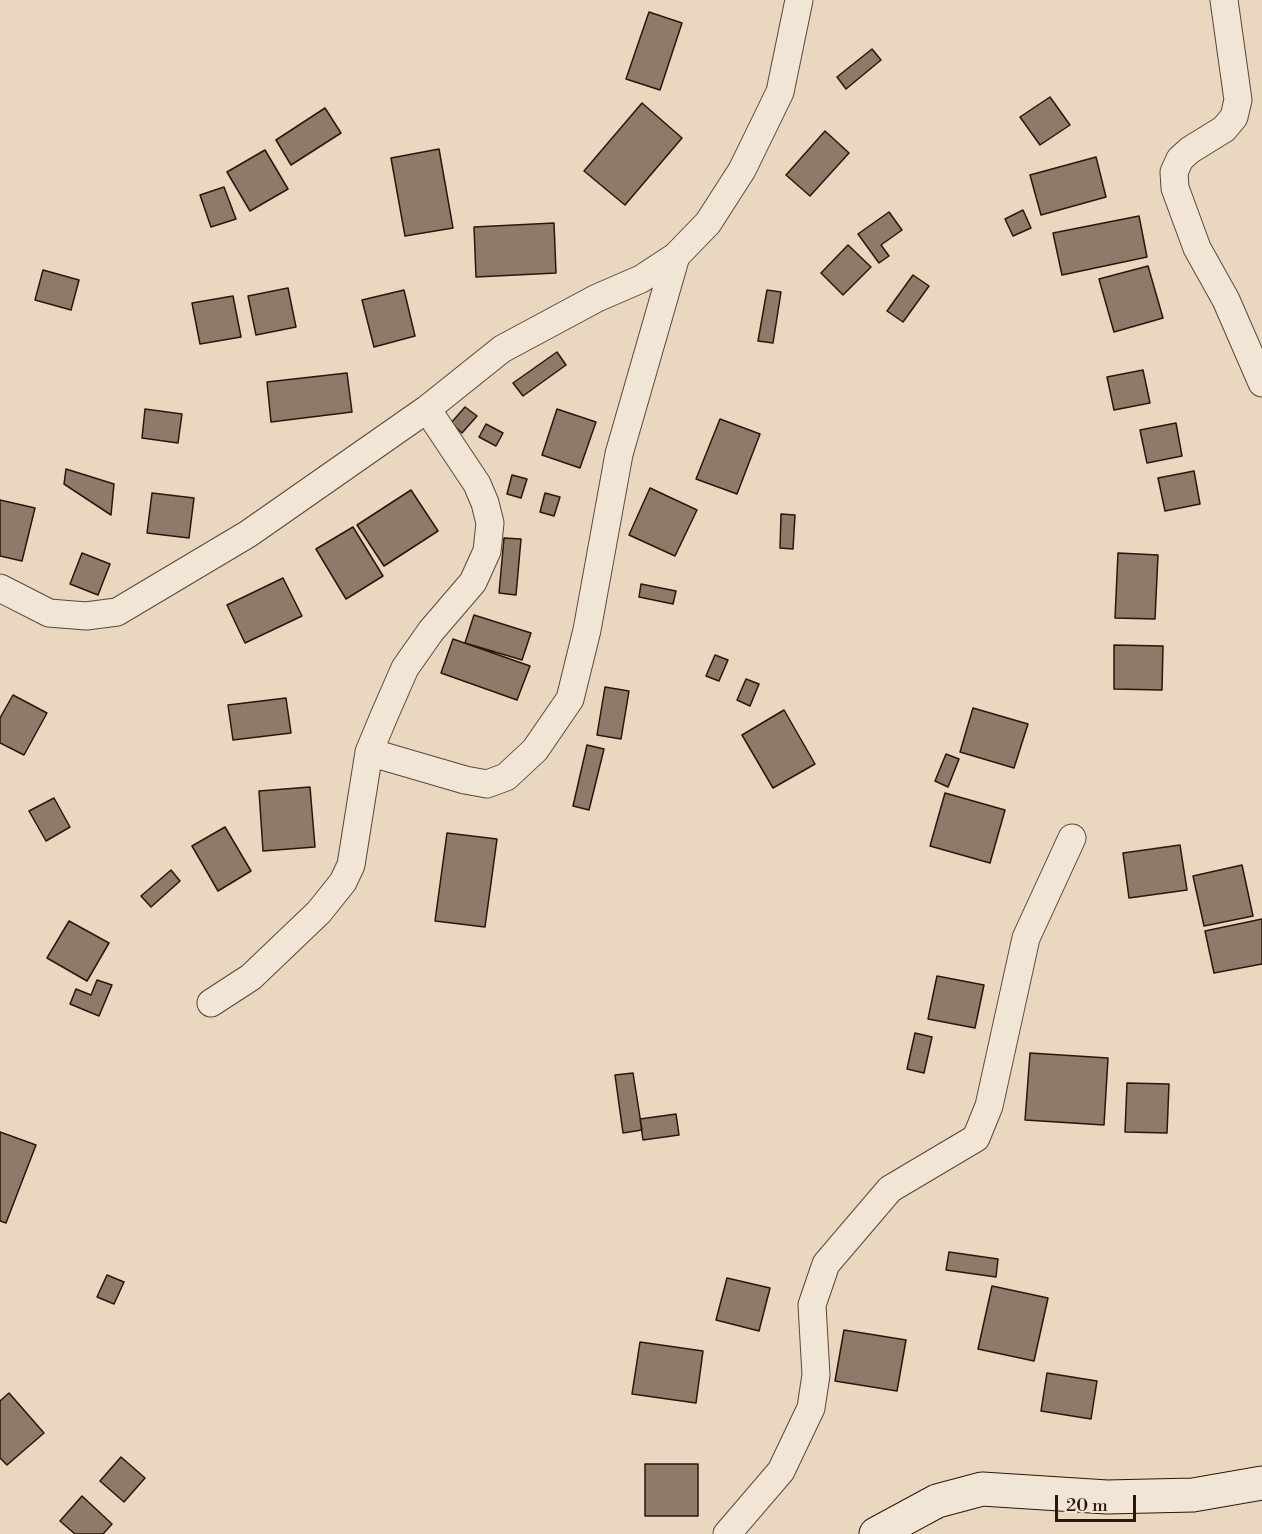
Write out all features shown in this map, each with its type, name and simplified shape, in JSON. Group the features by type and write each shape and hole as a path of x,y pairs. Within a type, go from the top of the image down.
{"main road":[{"path":"876,1534 937,1501 982,1489 1118,1497 1193,1495 1262,1483"}],"street":[{"path":"0,588 49,613 86,616 117,612 248,534 427,409 502,349 597,298 641,279 676,256 708,224 741,170 768,118 780,92 799,0"},
{"path":"1224,0 1238,100 1234,117 1224,129 1190,150 1180,159 1174,172 1175,188 1197,248 1226,300 1262,383"},
{"path":"369,752 465,780 487,784 506,777 535,750 570,699 587,630 619,454 676,256"},
{"path":"211,1003 251,977 319,912 343,882 351,865 369,752 405,668 431,631 473,582 487,551 490,523 477,484 427,409"},
{"path":"728,1534 781,1471 811,1408 816,1375 812,1305 826,1264 890,1190 976,1138 989,1106 1026,938 1072,838"}],"building":[{"path":"649,12 682,23 660,90 626,79"},
{"path":"872,49 881,60 846,89 837,77"},
{"path":"1050,97 1070,125 1040,145 1020,117"},
{"path":"642,103 682,138 625,205 584,171"},
{"path":"325,108 341,133 291,165 276,140"},
{"path":"825,131 849,153 810,196 786,175"},
{"path":"439,149 453,228 405,236 391,158"},
{"path":"265,150 288,189 250,211 227,172"},
{"path":"1096,157 1106,197 1041,215 1030,175"},
{"path":"224,187 236,219 211,227 200,195"},
{"path":"1023,210 1031,228 1013,236 1005,219"},
{"path":"889,212 902,230 881,245 889,256 879,263 858,234"},
{"path":"1139,216 1147,257 1062,275 1053,233"},
{"path":"554,223 556,273 476,277 474,227"},
{"path":"848,245 871,267 843,295 821,273"},
{"path":"1148,266 1163,318 1114,332 1099,279"},
{"path":"43,270 79,280 71,310 35,300"},
{"path":"913,275 929,286 903,322 887,311"},
{"path":"288,288 296,327 256,335 248,296"},
{"path":"404,290 415,336 374,347 362,300"},
{"path":"767,290 781,292 773,343 758,341"},
{"path":"233,296 241,337 200,344 192,303"},
{"path":"557,352 566,365 523,396 513,383"},
{"path":"1143,370 1150,403 1114,410 1107,377"},
{"path":"347,373 352,412 271,422 267,382"},
{"path":"465,407 477,416 462,433 451,423"},
{"path":"145,409 182,414 178,443 142,438"},
{"path":"557,409 596,422 580,468 542,455"},
{"path":"720,419 760,434 737,494 696,479"},
{"path":"1176,423 1182,456 1147,463 1140,430"},
{"path":"486,424 503,433 496,446 479,437"},
{"path":"66,469 114,484 111,515 64,484"},
{"path":"1194,471 1200,504 1165,511 1158,478"},
{"path":"512,475 527,479 521,498 507,494"},
{"path":"650,488 697,510 675,556 629,535"},
{"path":"411,490 438,531 384,566 357,525"},
{"path":"152,493 194,498 189,538 147,533"},
{"path":"545,493 560,497 554,516 540,512"},
{"path":"0,500 35,508 22,561 0,556"},
{"path":"781,514 795,515 793,549 780,548"},
{"path":"353,527 383,576 346,599 316,549"},
{"path":"504,538 521,539 516,595 499,593"},
{"path":"82,553 110,564 98,595 70,584"},
{"path":"1118,553 1158,555 1155,619 1115,618"},
{"path":"283,578 302,616 245,643 227,605"},
{"path":"641,584 676,591 673,604 639,597"},
{"path":"474,615 531,633 522,660 465,643"},
{"path":"453,639 530,666 517,700 441,673"},
{"path":"1114,645 1163,646 1162,690 1114,689"},
{"path":"715,655 728,660 719,681 706,676"},
{"path":"746,679 759,684 750,706 737,700"},
{"path":"605,687 629,691 621,739 597,735"},
{"path":"13,695 47,713 24,755 0,743 0,718"},
{"path":"286,698 291,733 233,740 228,705"},
{"path":"973,708 1028,724 1014,768 960,752"},
{"path":"784,710 815,764 773,788 742,735"},
{"path":"587,745 604,749 589,810 573,806"},
{"path":"946,754 959,759 948,787 935,781"},
{"path":"310,787 315,847 263,851 259,791"},
{"path":"945,793 1005,810 990,863 930,846"},
{"path":"54,798 70,827 46,841 29,811"},
{"path":"225,827 251,871 218,891 192,846"},
{"path":"447,833 497,839 485,927 435,921"},
{"path":"1180,845 1187,890 1129,898 1123,853"},
{"path":"1242,865 1253,916 1204,926 1193,876"},
{"path":"171,870 180,881 151,907 141,896"},
{"path":"1262,919 1262,964 1214,973 1205,931"},
{"path":"69,921 109,943 87,981 47,958"},
{"path":"937,976 984,985 975,1028 928,1019"},
{"path":"97,980 112,985 99,1016 70,1004 76,989 91,995"},
{"path":"915,1033 932,1037 924,1073 907,1069"},
{"path":"1030,1053 1108,1058 1104,1125 1025,1120"},
{"path":"633,1073 642,1130 623,1133 615,1075"},
{"path":"1127,1083 1169,1084 1167,1133 1125,1132"},
{"path":"676,1114 679,1135 643,1140 640,1119"},
{"path":"0,1132 36,1145 6,1223 0,1221"},
{"path":"949,1252 998,1259 996,1277 946,1270"},
{"path":"107,1275 124,1282 114,1304 97,1297"},
{"path":"727,1278 770,1288 759,1331 716,1320"},
{"path":"992,1286 1048,1298 1034,1361 978,1349"},
{"path":"844,1330 906,1340 897,1391 835,1381"},
{"path":"640,1342 703,1351 696,1403 632,1394"},
{"path":"1047,1373 1097,1381 1091,1419 1041,1411"},
{"path":"9,1393 44,1433 7,1465 0,1458 0,1401"},
{"path":"121,1457 145,1478 124,1502 100,1481"},
{"path":"645,1464 698,1464 698,1516 645,1516"},
{"path":"82,1496 112,1524 103,1534 75,1534 60,1521"}]}
